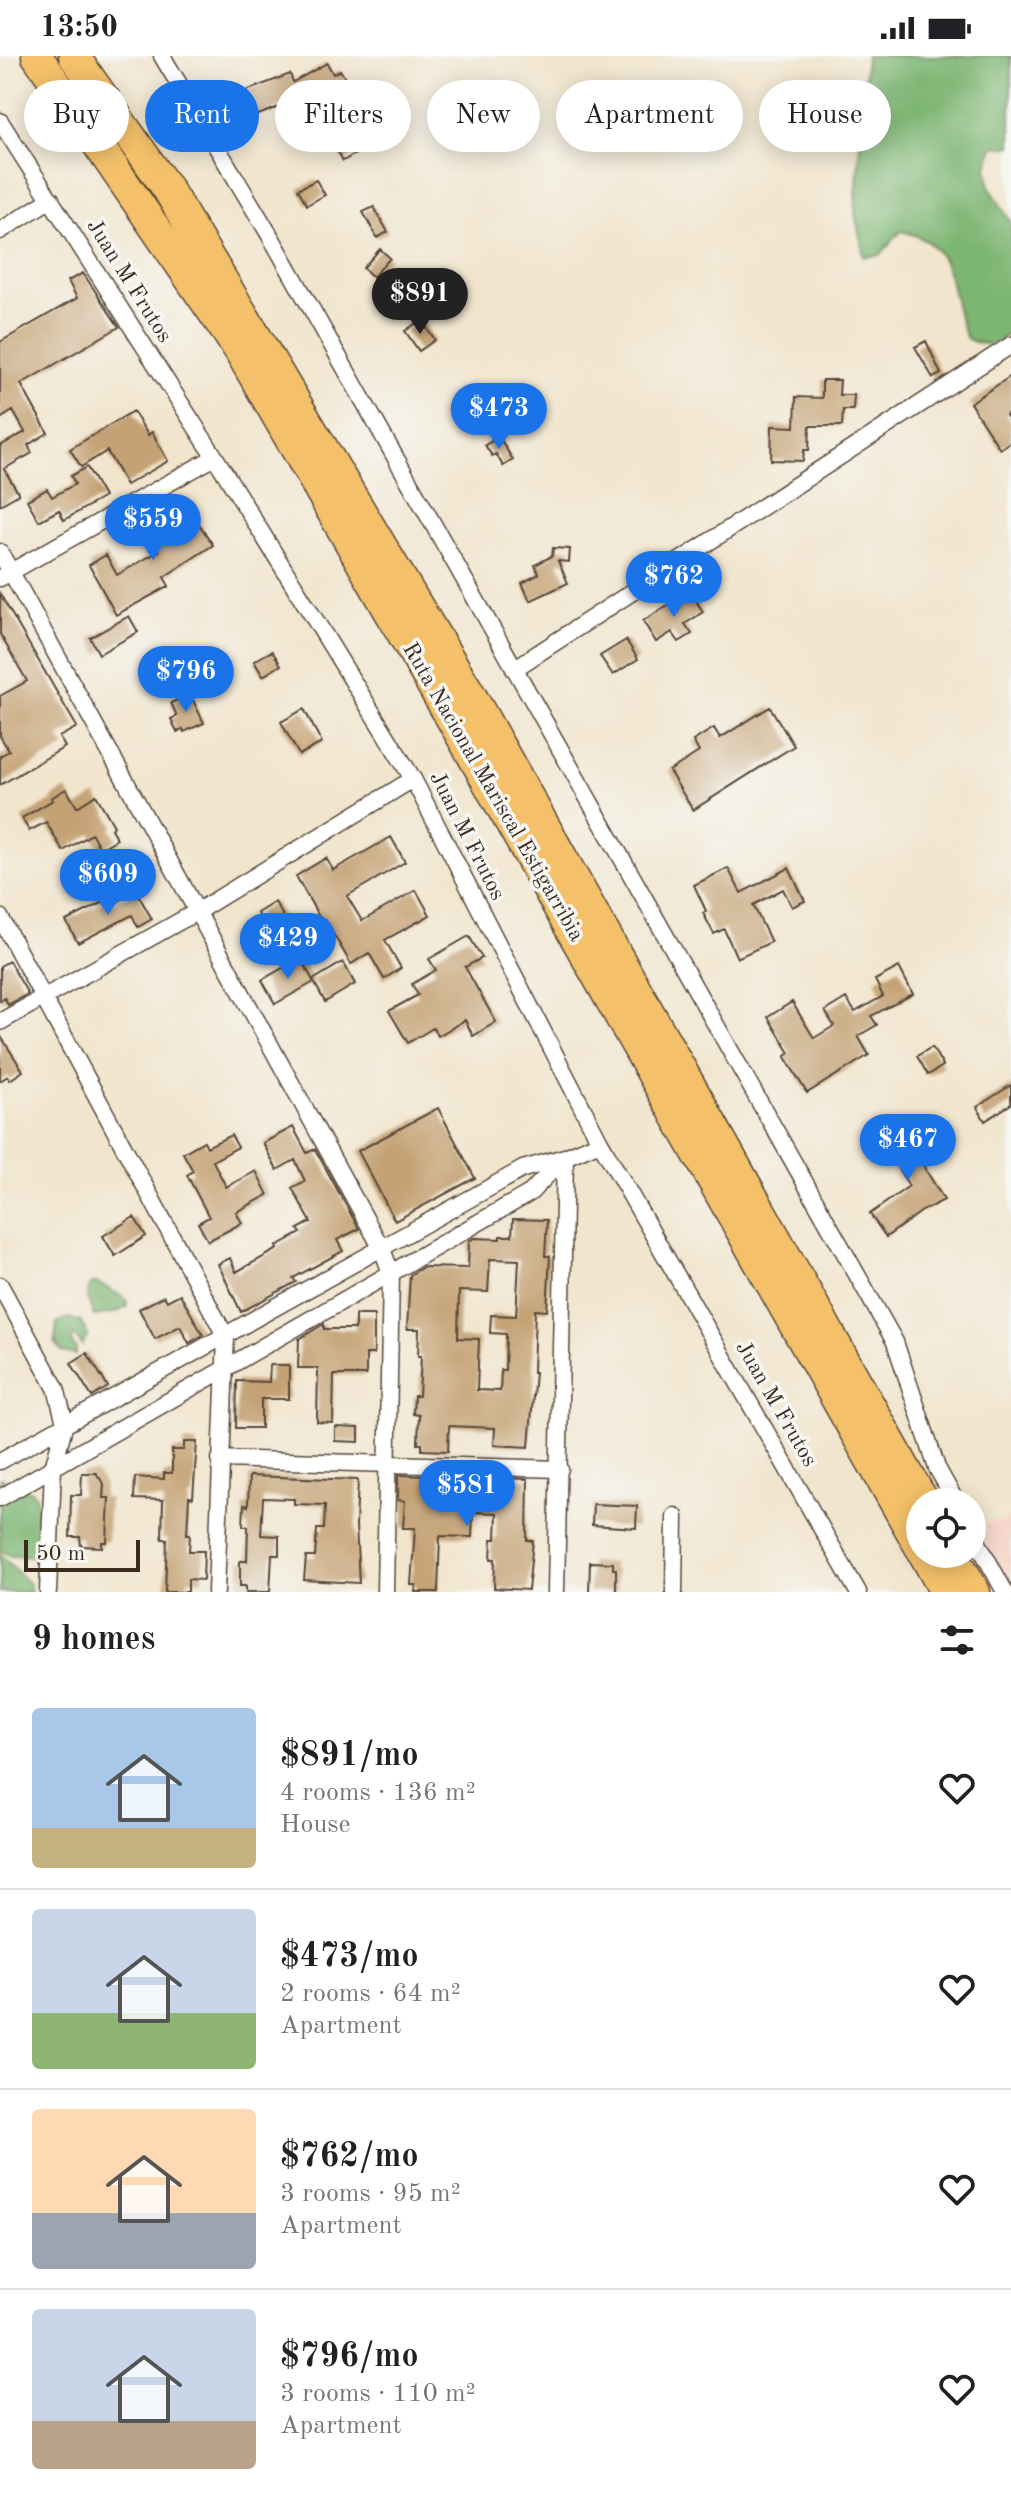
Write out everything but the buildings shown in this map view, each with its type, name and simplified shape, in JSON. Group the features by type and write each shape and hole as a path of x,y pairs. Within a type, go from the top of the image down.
{"highway":[{"name":"Ruta Nacional Mariscal Estigarribia","path":"37,56 239,350 906,1522"},
{"name":"Ruta Nacional Mariscal Estigarribia","path":"74,56 167,188 472,697 916,1488"},
{"path":"932,1568 945,1592"},
{"path":"961,1568 975,1592"}],"street":[{"path":"162,56 272,239 895,1342 937,1468 948,1488"},
{"name":"Juan M Frutos","path":"0,121 215,457 413,779 600,1142 858,1592"},
{"path":"0,231 51,199"},
{"path":"514,669 1011,345"},
{"path":"6,575 215,457"},
{"path":"0,552 6,575 198,911 382,1249 391,1273 385,1592"},
{"path":"0,1022 198,911 413,779"},
{"path":"0,917 226,1337 216,1592"},
{"path":"0,1461 523,1169 565,1157 600,1142"},
{"path":"0,1498 530,1193 565,1157"},
{"path":"556,1592 565,1157"},
{"path":"0,1285 56,1388 65,1423 53,1468 48,1592"},
{"path":"220,1459 560,1469"},
{"path":"674,1592 675,1516"},
{"path":"986,1557 1005,1592"}],"shaded area":[{"path":"1011,1518 1011,1592 986,1551 986,1524"}],"green space":[{"path":"866,56 1011,56 1011,146 993,147 987,167 990,187 1011,223 1011,331 1000,340 985,344 967,339 942,259 934,247 920,238 901,231 880,255 864,257 855,213 859,152 891,152 891,80 864,80"},
{"path":"95,1283 125,1299 127,1307 94,1316 87,1298 89,1286"},
{"path":"68,1318 80,1321 88,1335 82,1345 75,1336 71,1341 76,1355 62,1352 55,1342 57,1323"},
{"path":"0,1478 31,1491 47,1512 46,1548 37,1556 9,1555 0,1550"},
{"path":"0,1554 29,1584 31,1592 0,1592"}]}
